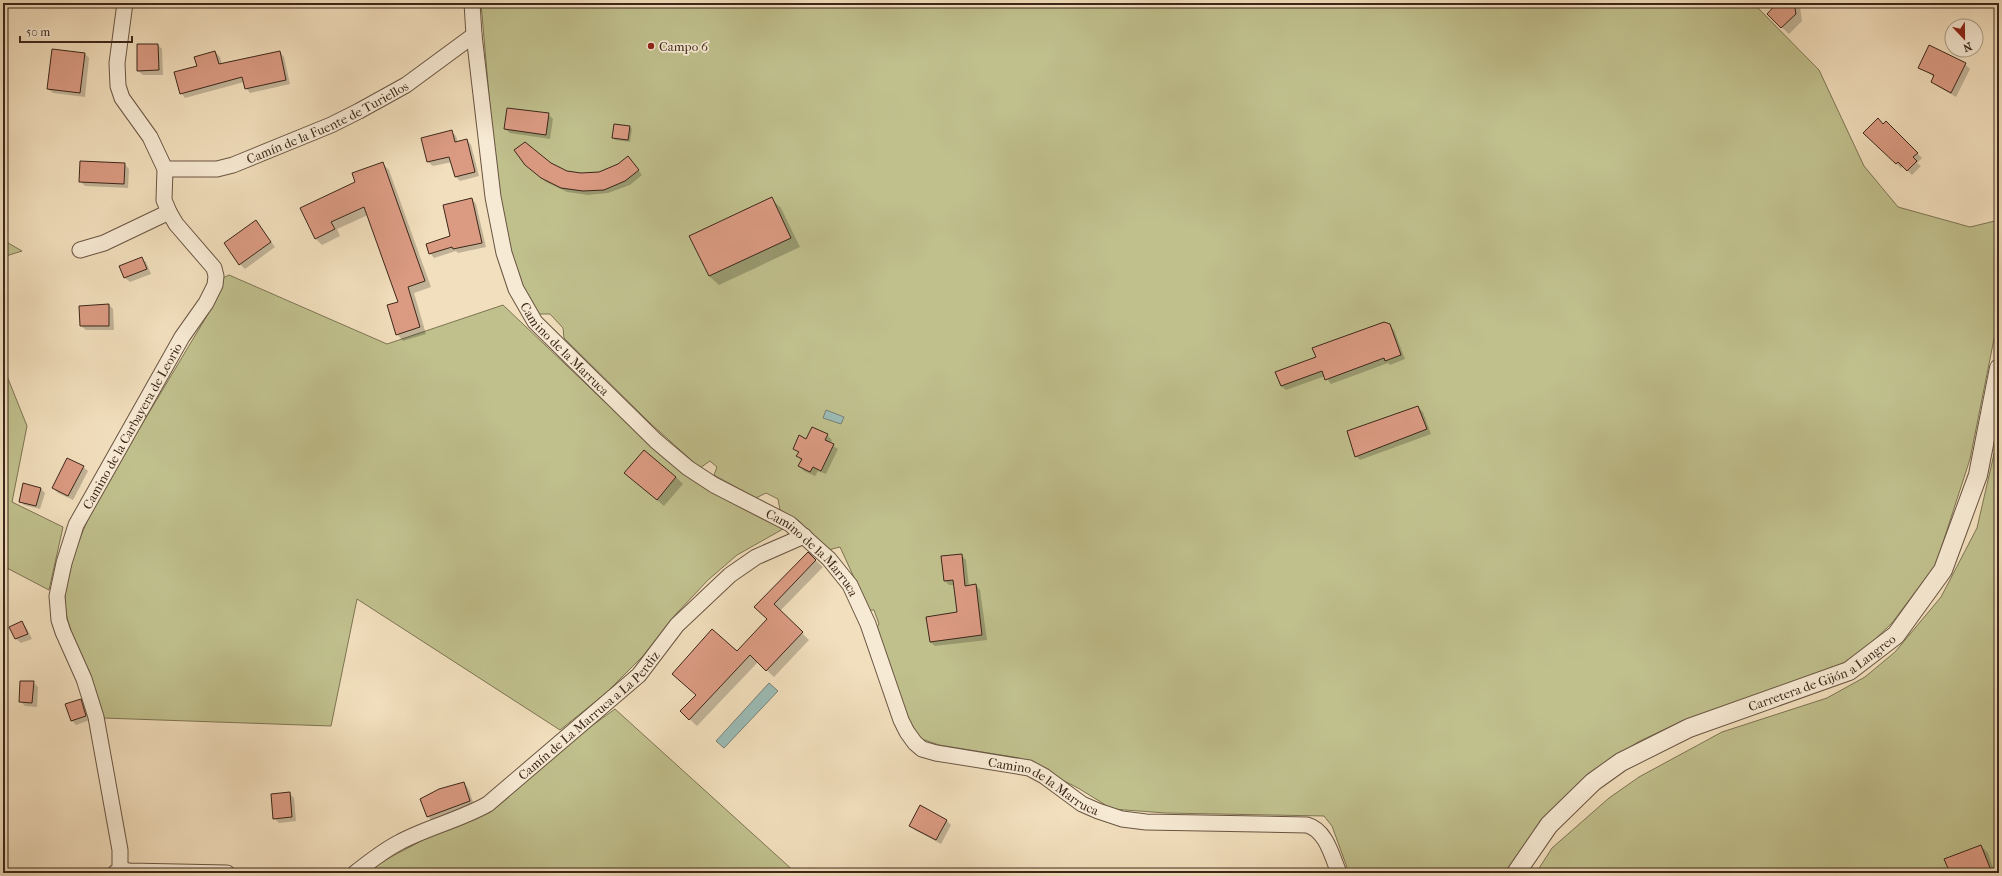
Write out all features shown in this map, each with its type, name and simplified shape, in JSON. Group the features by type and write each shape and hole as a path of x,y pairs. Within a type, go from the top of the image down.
{"street":[{"name":"Camino de la Carbayera de Leorio","path":"117,871 120,850 96,717 84,679 59,620 57,596 64,563 76,525 182,337 206,303 215,285 216,276 214,268 176,224 169,212 164,200 165,169 150,137 122,98 118,86 118,63 125,3"},
{"name":"Camino de la Marruca","path":"472,3 474,35 493,197 504,253 516,289 535,322 656,441 688,468 714,485 790,524 829,559 850,585 868,624 901,720 915,743 922,749 936,753 1028,768 1044,776 1082,804 1122,819 1146,822 1307,825 1315,827 1322,834 1339,873"},
{"name":"Camín de la Fuente de Turiellos","path":"165,169 217,169 233,166 331,125 406,85 474,35"},
{"path":"80,250 104,243 169,212"},
{"name":"Carretera de Gijón a Langreo","path":"1516,873 1549,826 1593,782 1620,762 1690,728 1850,671 1896,635 1943,570 1978,475 1999,368"},
{"name":"Camín de La Marruca a La Perdiz","path":"355,873 374,858 401,841 474,812 488,804 626,688 639,675 677,625 730,575 756,557 804,536"},
{"path":"117,871 227,873"}],"green space":[{"path":"481,3 1753,3 1819,70 1864,166 1898,207 1970,227 1999,220 1999,314 1970,459 1936,564 1892,623 1869,645 1841,665 1682,721 1638,742 1591,773 1551,810 1506,873 1349,873 1332,826 1324,816 1166,813 1112,809 1078,788 1019,758 939,745 922,739 913,731 876,629 879,624 874,610 869,610 840,547 828,550 799,521 780,510 778,499 766,493 756,498 714,475 717,467 710,461 700,468 650,423 564,338 563,328 550,314 538,314 520,285 498,201"},
{"path":"3,240 22,251 3,257"},
{"path":"229,275 387,344 503,305 629,425 688,474 781,524 783,529 737,555 708,580 676,614 643,656 606,693 560,730 357,599 331,726 103,718 91,678 68,623 65,606 67,579 80,538 96,501 211,309 219,294 223,278"},
{"path":"3,366 27,426 12,502 63,527 49,590 5,567 3,573"},
{"path":"1997,441 1999,441 1999,873 1536,873 1552,848 1609,798 1639,777 1722,732 1827,698 1865,677 1895,652 1941,597 1977,528"},
{"path":"615,709 796,873 367,873 382,862 421,841 477,805 547,758"}],"water":[{"path":"826,410 844,417 841,424 823,418"},
{"path":"769,683 778,691 724,748 716,741"}],"building":[{"path":"1777,3 1794,3 1796,14 1781,28 1767,14"},
{"path":"137,44 158,44 159,70 137,71"},
{"path":"1929,45 1944,52 1944,58 1956,58 1966,63 1951,93 1931,82 1934,75 1918,68"},
{"path":"52,49 85,53 80,93 47,89"},
{"path":"215,51 219,64 280,51 286,80 245,89 242,77 180,94 174,72 197,66 194,57"},
{"path":"507,108 549,113 546,135 504,129"},
{"path":"1878,118 1883,124 1886,121 1918,153 1913,157 1917,161 1907,171 1898,162 1896,164 1863,133"},
{"path":"614,124 630,126 628,140 612,138"},
{"path":"452,130 455,142 467,139 475,172 455,177 449,157 427,162 421,138"},
{"path":"525,142 551,163 567,171 581,173 599,172 618,164 628,156 639,170 625,181 604,190 583,191 561,188 541,178 525,165 514,150"},
{"path":"80,161 125,163 124,184 79,182"},
{"path":"383,162 425,281 408,287 420,327 396,335 387,305 398,302 364,207 331,222 335,229 315,239 300,208 355,182 352,173"},
{"path":"772,197 791,238 709,276 689,236"},
{"path":"472,198 482,243 453,249 452,247 429,254 426,244 450,236 443,205"},
{"path":"256,220 271,242 239,265 224,243"},
{"path":"142,257 147,269 124,278 119,266"},
{"path":"109,304 109,326 80,326 79,306"},
{"path":"1384,322 1390,324 1401,355 1385,361 1384,358 1325,380 1322,371 1281,386 1275,372 1316,357 1312,348"},
{"path":"1418,406 1427,429 1355,457 1347,431"},
{"path":"812,427 828,434 825,440 834,444 821,471 813,467 810,472 798,466 802,459 796,456 799,452 793,449 799,435 806,439"},
{"path":"644,450 676,477 657,500 624,473"},
{"path":"67,458 84,466 68,496 52,488"},
{"path":"23,483 41,488 36,506 19,502"},
{"path":"808,552 816,560 774,604 803,632 766,671 750,655 689,720 680,711 696,695 672,674 712,629 737,651 767,619 754,607"},
{"path":"962,554 965,586 976,584 982,635 930,642 926,617 957,612 953,580 944,581 941,556"},
{"path":"22,621 28,634 15,639 9,627"},
{"path":"20,681 34,681 32,703 19,702"},
{"path":"81,699 86,716 71,721 65,704"},
{"path":"464,782 470,801 427,817 420,799 439,789"},
{"path":"290,792 292,817 273,819 271,794"},
{"path":"920,805 947,820 936,840 909,826"},
{"path":"1981,845 1992,873 1950,873 1944,859"}],"place":[{"name":"Campo 6","path":"651,46"}]}
